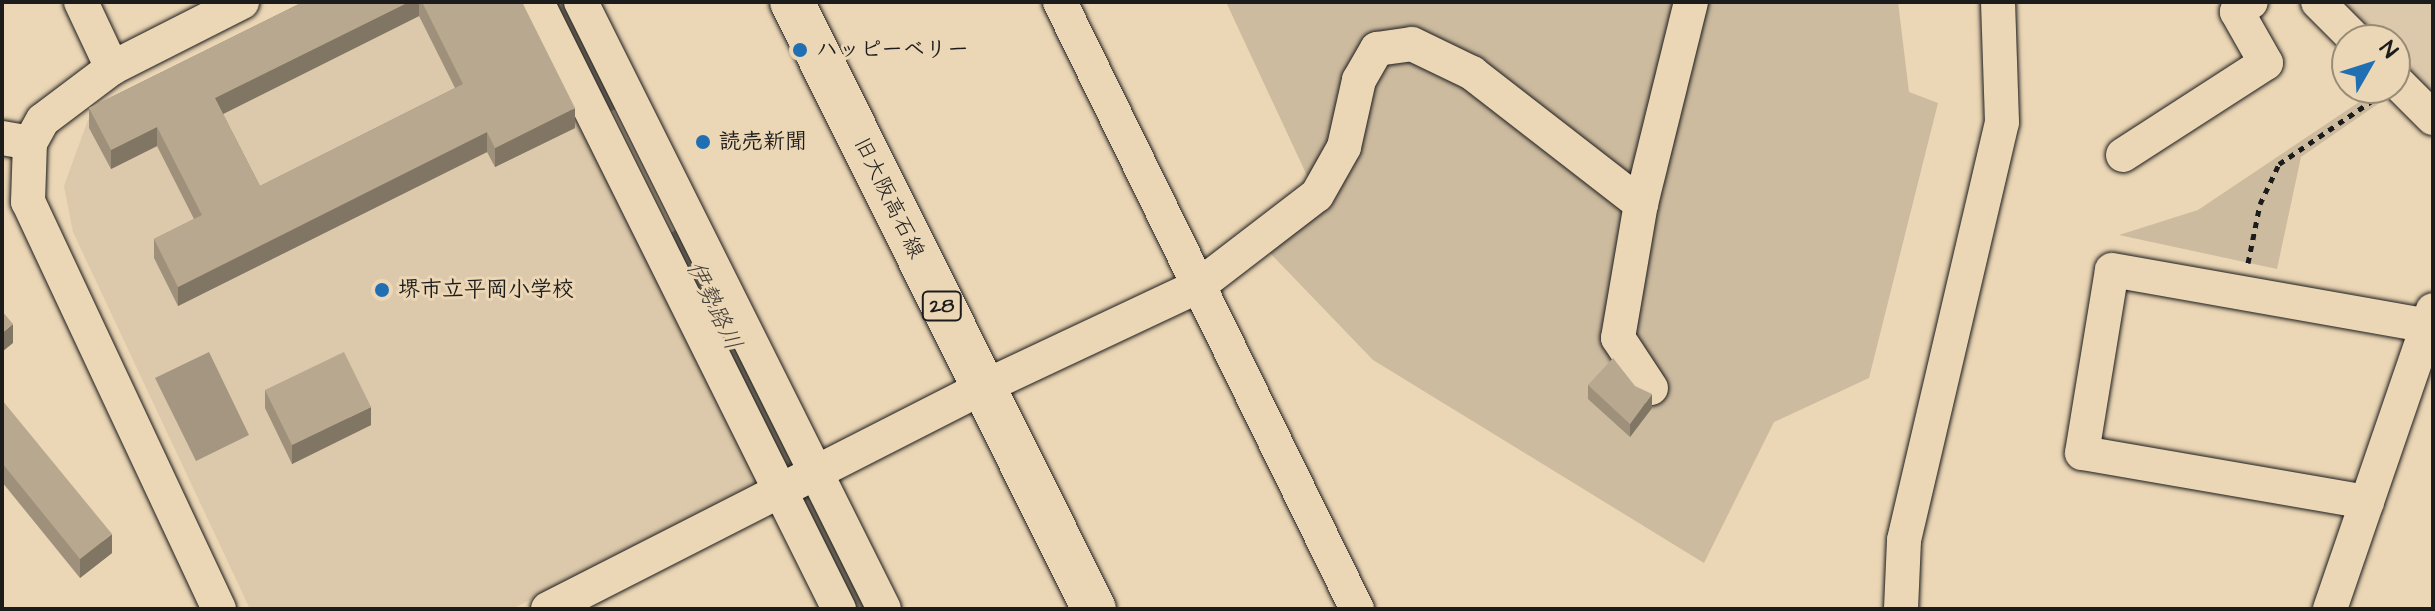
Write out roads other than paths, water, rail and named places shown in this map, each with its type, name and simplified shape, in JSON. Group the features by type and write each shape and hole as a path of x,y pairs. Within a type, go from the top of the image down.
{"main road":[{"name":"旧大阪高石線","path":"792,2 1094,609"}],"street":[{"path":"81,2 112,68"},
{"path":"219,609 28,202 16,140 112,68 242,2"},
{"path":"537,2 799,483 884,609"},
{"path":"581,2 799,483 839,609"},
{"path":"1060,2 1357,609"},
{"path":"1651,388 1618,338 1641,204 1691,2"},
{"path":"1901,609 1904,540 2002,122 1998,2"},
{"path":"2123,155 2266,63 2237,12 2251,2"},
{"path":"2318,2 2340,24"},
{"path":"548,609 982,388 1197,287 1317,195 1344,147 1359,80 1377,49 1412,44 1472,73 1641,204"},
{"path":"2411,104 2433,118"},
{"path":"2330,609 2367,502 2430,318 2112,270 2082,453 2367,502"}],"waterway":[{"name":"伊勢路川","path":"562,2 605,85"},
{"name":"伊勢路川","path":"688,254 864,609"}],"place":[{"name":"ハッピーベリー","path":"800,50"},
{"name":"読売新聞","path":"703,142"},
{"name":"堺市立平岡小学校","path":"382,290"}]}
